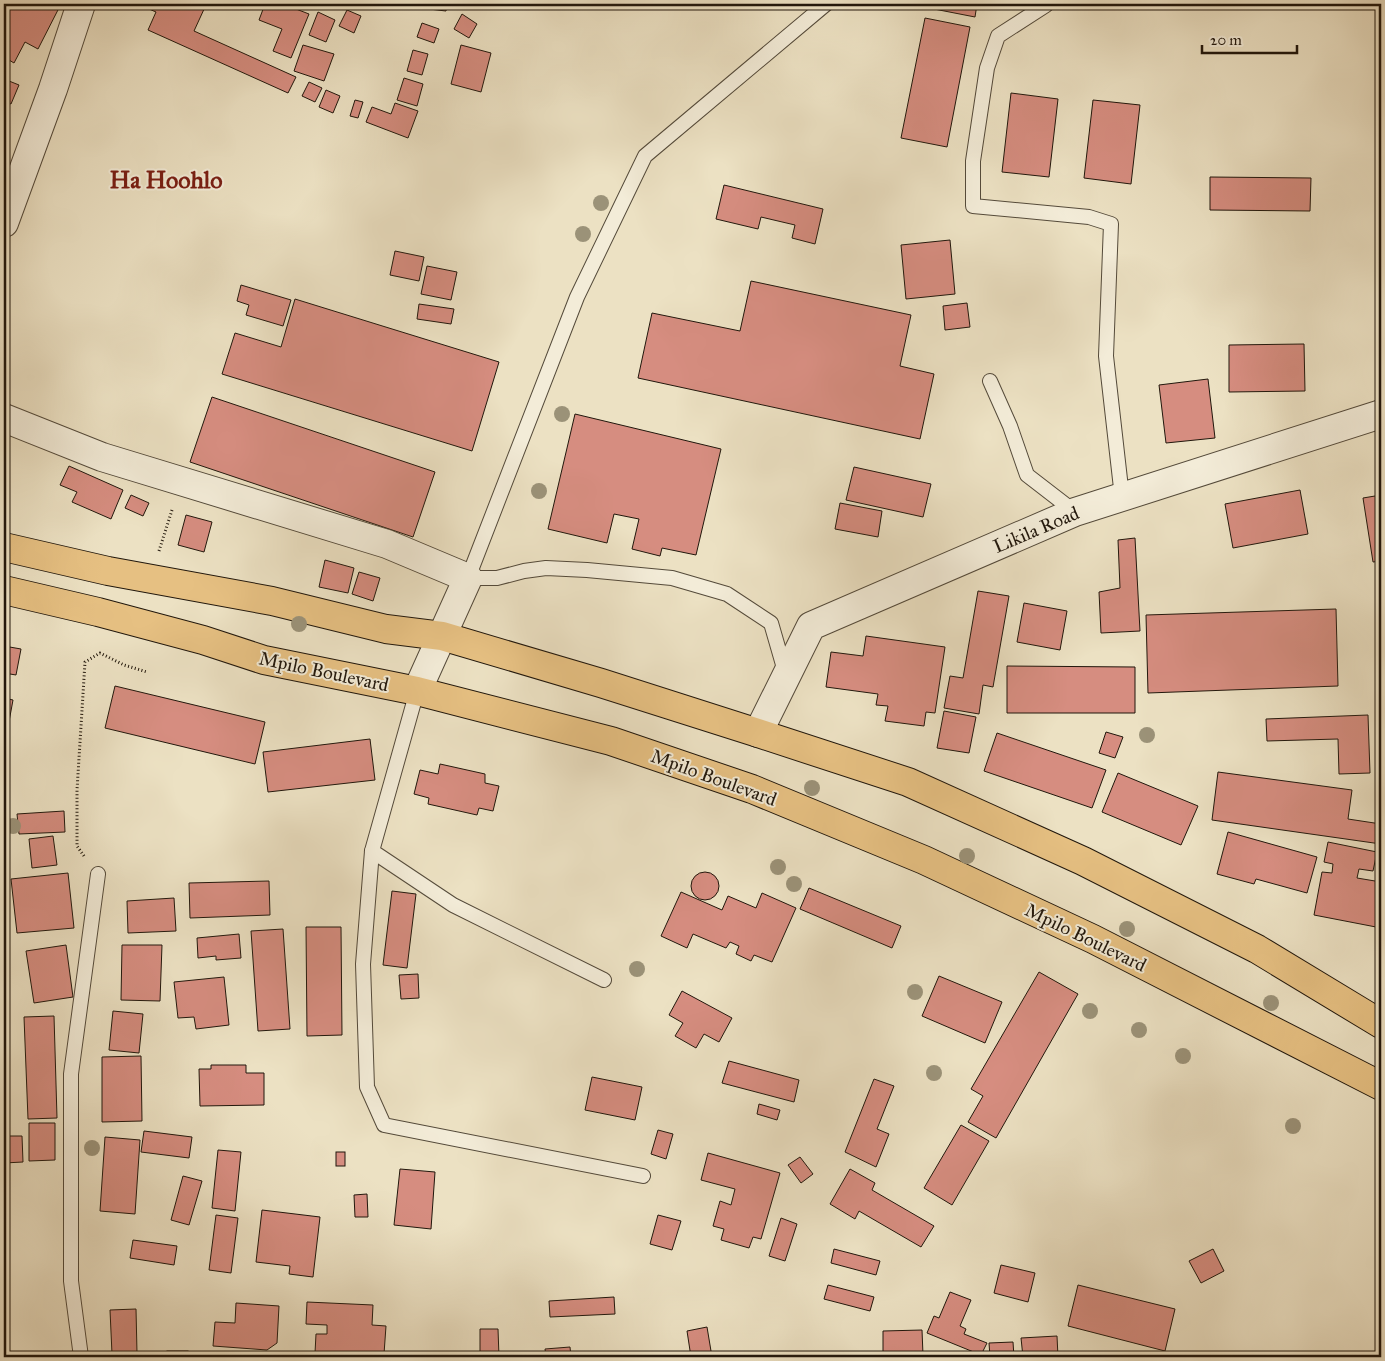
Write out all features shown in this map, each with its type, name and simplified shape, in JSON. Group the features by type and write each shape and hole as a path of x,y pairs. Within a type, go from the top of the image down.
{"highway":[{"path":"4,547 108,571 272,602 386,629 442,636 601,683 908,782 1083,861 1257,949 1381,1024"},
{"name":"Mpilo Boulevard","path":"4,590 108,614 202,640 264,660 417,691 611,741 752,789 924,860 1093,939 1381,1086"}],"street":[{"path":"4,223 53,89 81,4"},
{"name":"Likila Road","path":"758,733 811,626 1075,512 1381,414"},
{"path":"4,418 102,457 387,544 468,578 417,691"}],"lane":[{"path":"786,676 771,623 727,594 672,578 586,570 546,568 497,578 468,578 577,298 645,156 826,4"},
{"path":"1046,5 998,36 987,68 973,161 974,206 1089,218 1111,224 1106,356 1122,497"},
{"path":"990,381 1010,426 1027,476 1075,512"},
{"path":"417,691 372,851 363,964 367,1087 384,1125 643,1176"},
{"path":"372,851 453,905 604,980"},
{"path":"80,1357 71,1281 71,1074 98,874"}],"path":[{"path":"165,555 158,552 181,480"},
{"path":"98,874 77,846 77,790 85,662 100,654 124,665 147,672"}],"building":[{"path":"7,4 61,4 38,49 25,42 14,63 4,57 4,35 6,30 4,29 4,10"},
{"path":"143,4 197,4 205,7 194,31 296,77 288,93 148,30 156,12 142,6"},
{"path":"265,4 283,4 309,14 291,58 273,51 282,29 259,20"},
{"path":"430,4 447,4 446,11 429,9"},
{"path":"930,4 977,4 975,17 929,8"},
{"path":"347,10 361,16 354,33 339,26"},
{"path":"318,12 335,20 326,42 309,35"},
{"path":"462,14 477,24 469,38 454,29"},
{"path":"925,18 970,27 947,147 901,138"},
{"path":"422,23 439,29 434,43 417,37"},
{"path":"303,45 334,54 324,81 294,71"},
{"path":"461,45 491,53 481,92 451,84"},
{"path":"413,50 428,54 422,75 407,71"},
{"path":"404,78 423,84 417,106 397,100"},
{"path":"4,79 19,85 11,104 4,101"},
{"path":"309,82 322,88 315,102 302,96"},
{"path":"326,90 340,96 333,113 319,107"},
{"path":"1011,93 1058,99 1049,177 1002,172"},
{"path":"355,100 363,102 358,118 350,116"},
{"path":"1093,100 1140,105 1131,184 1084,178"},
{"path":"395,103 418,111 408,138 366,122 372,107 391,114"},
{"path":"1210,177 1311,178 1310,211 1210,210"},
{"path":"724,185 823,209 815,244 792,238 795,225 761,217 758,229 716,219"},
{"path":"950,240 955,294 906,299 901,245"},
{"path":"395,251 424,257 419,281 390,275"},
{"path":"427,266 457,272 451,300 421,294"},
{"path":"751,281 911,315 900,366 934,374 920,439 638,378 652,313 740,331"},
{"path":"241,285 291,300 283,326 246,315 249,305 237,301"},
{"path":"295,299 499,362 472,451 222,374 235,333 281,347"},
{"path":"967,303 970,327 945,330 943,306"},
{"path":"419,304 454,309 451,324 417,319"},
{"path":"1304,344 1305,391 1229,392 1229,345"},
{"path":"1208,379 1215,438 1166,443 1159,385"},
{"path":"212,397 435,472 413,537 190,462"},
{"path":"575,414 721,449 696,555 662,548 660,556 632,549 639,519 614,514 607,543 548,529"},
{"path":"69,466 123,490 111,519 72,502 77,492 60,485"},
{"path":"854,467 931,484 923,517 846,500"},
{"path":"1300,490 1308,534 1233,548 1225,504"},
{"path":"131,495 149,503 143,516 125,508"},
{"path":"1381,495 1381,561 1373,562 1363,498"},
{"path":"840,503 882,511 878,537 835,529"},
{"path":"186,515 212,522 204,552 178,545"},
{"path":"1135,538 1140,631 1101,633 1099,592 1120,588 1118,540"},
{"path":"325,560 354,568 348,593 319,587"},
{"path":"359,572 380,578 373,601 352,594"},
{"path":"978,591 1009,596 993,687 983,685 979,714 944,708 950,676 963,678"},
{"path":"1024,603 1067,611 1060,650 1017,642"},
{"path":"1336,609 1338,686 1148,693 1146,615"},
{"path":"866,636 945,647 935,713 926,712 924,726 885,721 888,706 876,705 878,694 826,687 831,652 863,656"},
{"path":"4,646 21,649 16,675 4,673"},
{"path":"1007,666 1135,667 1135,713 1007,713"},
{"path":"115,686 265,722 255,764 105,728"},
{"path":"4,698 13,700 8,727 4,726"},
{"path":"944,711 976,717 969,753 937,748"},
{"path":"1368,715 1370,773 1339,774 1338,739 1267,741 1266,719"},
{"path":"1106,732 1123,737 1115,758 1099,753"},
{"path":"997,733 1106,770 1092,808 984,771"},
{"path":"370,739 375,780 268,792 263,752"},
{"path":"440,764 485,774 485,783 499,786 493,811 479,808 477,815 428,804 429,798 414,794 420,770 438,774"},
{"path":"1218,772 1352,790 1348,819 1381,824 1381,844 1212,820"},
{"path":"1118,773 1198,806 1181,845 1102,812"},
{"path":"64,811 65,832 19,834 17,814"},
{"path":"1228,832 1317,857 1307,893 1256,879 1254,884 1217,874"},
{"path":"53,836 57,865 32,868 29,839"},
{"path":"1328,842 1377,852 1373,871 1359,869 1357,878 1381,882 1381,902 1376,927 1314,915 1322,872 1332,873 1333,864 1324,862"},
{"path":"705,872 715,876 719,886 715,896 705,900 695,896 691,886 695,876"},
{"path":"68,873 74,928 17,933 11,879"},
{"path":"269,881 270,915 190,918 189,883"},
{"path":"809,888 901,926 892,948 800,909"},
{"path":"392,891 416,894 407,968 383,965"},
{"path":"681,892 722,910 728,896 756,908 762,893 796,908 772,962 754,955 751,961 736,954 739,946 730,942 726,948 693,934 687,948 661,936"},
{"path":"174,898 176,931 128,933 127,901"},
{"path":"306,927 341,927 342,1035 307,1036"},
{"path":"283,929 290,1029 258,1031 251,931"},
{"path":"239,934 241,958 216,960 216,956 198,958 197,938"},
{"path":"66,945 73,997 34,1003 26,951"},
{"path":"122,945 162,945 160,1001 121,1000"},
{"path":"1039,972 1078,994 996,1138 968,1122 983,1096 971,1089"},
{"path":"418,974 419,998 401,999 399,975"},
{"path":"939,976 1002,1002 985,1043 922,1016"},
{"path":"224,977 229,1025 196,1029 194,1017 178,1018 174,982"},
{"path":"682,991 732,1018 719,1042 704,1034 696,1048 675,1036 683,1023 669,1015"},
{"path":"113,1011 143,1014 139,1053 109,1050"},
{"path":"54,1016 57,1118 28,1119 24,1017"},
{"path":"141,1056 142,1121 102,1122 102,1057"},
{"path":"729,1061 799,1080 794,1102 722,1083"},
{"path":"211,1065 246,1065 246,1073 264,1073 264,1105 200,1106 199,1069 211,1069"},
{"path":"592,1077 642,1087 635,1120 585,1110"},
{"path":"874,1079 894,1086 877,1129 889,1134 876,1167 845,1152"},
{"path":"759,1104 780,1110 777,1120 757,1114"},
{"path":"29,1123 55,1123 55,1160 29,1161"},
{"path":"961,1125 989,1141 952,1205 924,1188"},
{"path":"658,1130 673,1134 666,1159 651,1154"},
{"path":"144,1131 192,1137 189,1158 141,1152"},
{"path":"4,1136 22,1136 23,1162 4,1163"},
{"path":"105,1137 140,1140 135,1214 100,1211"},
{"path":"218,1150 241,1152 235,1211 212,1208"},
{"path":"336,1152 345,1152 345,1166 336,1166"},
{"path":"708,1153 780,1173 761,1239 753,1237 749,1248 721,1240 724,1229 713,1226 720,1201 731,1205 735,1189 701,1180"},
{"path":"800,1157 813,1174 801,1183 788,1165"},
{"path":"400,1169 435,1172 431,1229 394,1225"},
{"path":"850,1169 875,1183 872,1190 934,1226 921,1247 859,1211 855,1219 830,1204"},
{"path":"183,1176 202,1181 189,1225 171,1220"},
{"path":"367,1194 368,1217 355,1217 354,1195"},
{"path":"262,1210 320,1217 313,1277 289,1274 290,1266 256,1262"},
{"path":"216,1215 238,1218 231,1273 209,1270"},
{"path":"658,1215 681,1221 672,1250 650,1244"},
{"path":"781,1218 797,1224 785,1261 769,1256"},
{"path":"133,1240 177,1246 174,1265 130,1258"},
{"path":"834,1249 880,1261 876,1275 831,1263"},
{"path":"1213,1249 1224,1271 1201,1283 1189,1261"},
{"path":"1001,1265 1035,1273 1028,1302 994,1293"},
{"path":"828,1285 874,1297 870,1311 824,1299"},
{"path":"1078,1285 1175,1309 1165,1351 1068,1326"},
{"path":"950,1292 971,1300 960,1326 966,1329 964,1334 987,1343 981,1355 927,1333 934,1316 939,1318"},
{"path":"614,1297 615,1314 550,1317 549,1301"},
{"path":"307,1302 373,1305 372,1325 386,1326 384,1354 371,1353 371,1357 309,1357 309,1352 315,1353 316,1334 327,1334 327,1325 306,1324"},
{"path":"236,1303 279,1306 277,1343 267,1350 213,1346 215,1322 235,1323"},
{"path":"136,1309 137,1353 112,1354 110,1310"},
{"path":"707,1327 712,1357 691,1357 687,1331"},
{"path":"480,1329 498,1329 499,1357 480,1357"},
{"path":"922,1330 923,1355 883,1356 883,1331"},
{"path":"1057,1336 1058,1357 1023,1357 1021,1338"},
{"path":"1013,1342 1014,1357 990,1357 989,1343"},
{"path":"570,1347 571,1357 546,1357 545,1349"},
{"path":"167,1351 188,1351 188,1357 167,1357"},
{"path":"59,1353 59,1357 33,1357 32,1354"}],"district":[{"name":"Ha Hoohlo","path":"166,180"}]}
